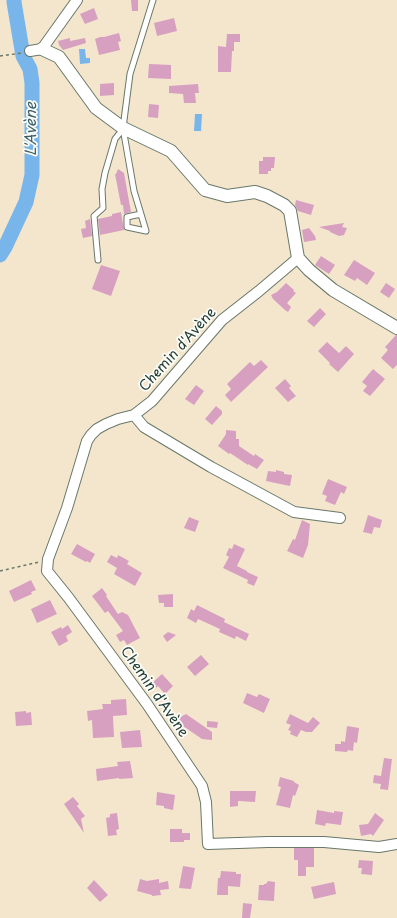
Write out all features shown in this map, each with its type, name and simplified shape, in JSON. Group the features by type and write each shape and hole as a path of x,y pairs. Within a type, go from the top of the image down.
{"street":[{"path":"42,49 77,0"},
{"path":"30,51 42,49 59,57 96,108 123,128 171,151 206,190 227,196 255,192 267,196 284,205 290,211 298,258 309,270 333,290 397,328"},
{"name":"Chemin d'Avène","path":"298,258 222,320 152,401 134,415 106,424 97,429 91,435 87,441 67,508 48,559 47,571 147,704 202,786 206,802 208,844 324,842 379,847 397,844"},
{"path":"134,415 144,427 211,467 294,512 340,518"}],"lane":[{"path":"141,214 134,191 123,128 130,74 153,0"},
{"path":"98,260 94,216 103,208 102,189 105,173 115,139 123,128"}],"path":[{"path":"0,56 30,51"},
{"path":"0,572 48,559"}],"water":[{"path":"79,49 85,49 86,58 90,58 90,63 80,64"},
{"path":"195,114 202,114 201,131 194,131"}],"building":[{"path":"131,0 138,0 138,11 132,11"},
{"path":"94,8 98,19 85,24 80,14"},
{"path":"174,18 177,31 157,36 154,23"},
{"path":"119,33 121,41 118,42 120,50 99,55 95,39"},
{"path":"227,34 240,34 240,42 234,42 231,72 218,72 218,46 226,47"},
{"path":"70,38 70,41 85,38 86,43 63,50 58,41"},
{"path":"149,64 171,65 171,79 148,78"},
{"path":"114,83 114,95 100,96 100,84"},
{"path":"198,84 199,93 195,93 196,103 184,103 183,94 169,93 169,86"},
{"path":"149,104 159,105 158,118 148,117"},
{"path":"263,157 275,157 274,168 271,168 271,171 268,171 268,174 259,174 259,161 263,161"},
{"path":"118,169 124,173 131,212 124,214 115,174"},
{"path":"296,200 314,205 311,215 298,211 295,205"},
{"path":"121,212 124,230 100,235 98,219 112,216 112,214"},
{"path":"90,219 92,236 83,238 81,229 86,228 85,221"},
{"path":"344,223 342,227 347,228 344,235 339,236 319,227"},
{"path":"309,228 316,240 304,242 302,230"},
{"path":"321,256 335,265 329,274 315,265"},
{"path":"354,260 375,273 367,285 357,278 355,281 344,275"},
{"path":"101,265 120,271 111,296 92,289"},
{"path":"286,283 296,293 287,303 291,307 288,312 273,299 271,295 277,292"},
{"path":"386,283 395,289 389,298 380,292"},
{"path":"320,308 326,314 314,327 307,321"},
{"path":"396,335 397,365 393,369 381,358 388,350 385,347"},
{"path":"327,342 339,353 346,346 354,354 338,372 318,351"},
{"path":"261,360 268,367 231,402 225,395 231,389 227,384 250,362 254,366"},
{"path":"373,369 385,379 370,396 363,391 367,386 362,382"},
{"path":"285,379 291,386 289,388 296,396 288,402 275,388"},
{"path":"196,385 204,391 194,405 185,399"},
{"path":"216,406 222,411 222,414 212,425 205,419"},
{"path":"226,430 236,431 236,439 239,439 239,446 254,456 255,454 264,460 257,469 230,453 229,454 218,446 226,434"},
{"path":"276,470 284,472 284,474 292,475 290,486 266,481 268,471 276,472"},
{"path":"328,479 347,487 344,494 341,492 335,505 325,501 327,496 322,494"},
{"path":"368,515 382,520 380,528 374,527 372,534 363,532"},
{"path":"189,517 199,521 195,532 184,528"},
{"path":"302,520 310,524 308,545 303,558 287,551 293,539 295,540"},
{"path":"77,544 95,554 90,563 71,554"},
{"path":"234,544 245,549 237,566 258,577 254,586 247,583 248,580 223,568 229,557 226,555 229,548 232,549"},
{"path":"111,555 117,558 118,555 129,561 127,564 142,573 135,586 114,574 117,568 107,562"},
{"path":"31,580 36,590 31,592 32,594 14,602 9,591"},
{"path":"102,588 118,614 122,612 128,615 140,638 127,645 124,640 120,642 116,635 123,631 108,611 105,613 92,596"},
{"path":"173,594 173,607 164,607 164,603 159,603 158,595"},
{"path":"50,600 57,614 37,623 31,609"},
{"path":"197,605 225,619 224,622 249,634 246,641 236,636 235,639 219,632 220,629 198,619 196,623 187,618 191,609 194,611"},
{"path":"68,625 72,632 66,636 68,641 59,646 51,632 61,627 62,629"},
{"path":"168,632 176,635 167,642 163,636"},
{"path":"201,655 209,664 195,676 187,667"},
{"path":"162,674 173,686 165,694 158,686 156,688 152,683"},
{"path":"247,693 257,697 259,694 270,699 264,713 243,703"},
{"path":"126,699 127,715 113,716 114,737 93,738 92,720 88,721 87,711 103,709 102,704 111,704 111,700"},
{"path":"26,711 26,713 31,712 32,725 16,726 15,712"},
{"path":"186,714 212,732 212,740 202,739 183,726 179,718"},
{"path":"290,714 308,723 313,717 320,723 312,732 301,730 297,737 290,734 291,731 288,730 291,725 286,723"},
{"path":"207,721 218,722 217,728 207,727"},
{"path":"347,726 359,728 357,743 354,742 353,751 335,751 335,744 341,744 341,741 345,742"},
{"path":"140,730 142,747 122,748 120,732"},
{"path":"384,758 392,759 388,790 380,789 381,784 373,783 374,775 381,776"},
{"path":"130,761 133,778 97,781 96,769 118,766 117,762"},
{"path":"280,777 294,781 299,785 295,796 293,795 290,808 276,805 281,787 278,786"},
{"path":"230,791 256,791 255,802 238,801 238,806 230,807"},
{"path":"157,792 175,795 173,810 164,808 164,806 156,805"},
{"path":"73,797 79,804 77,806 85,816 81,819 84,833 64,804"},
{"path":"317,810 334,813 334,811 343,812 341,825 326,823 325,826 315,824"},
{"path":"117,813 119,829 116,830 117,835 108,836 106,818 110,817 110,814"},
{"path":"375,813 384,820 373,836 371,834 361,836 359,825 368,824"},
{"path":"170,829 182,829 182,833 190,833 190,840 184,840 184,842 170,842"},
{"path":"294,848 314,848 314,867 306,867 306,876 298,876 298,860 294,860"},
{"path":"359,860 373,861 372,875 361,874 362,868 358,868"},
{"path":"183,866 195,868 191,889 179,888"},
{"path":"221,871 236,872 236,874 241,874 240,887 228,886 228,895 217,895 218,878 220,878"},
{"path":"140,879 147,881 159,879 159,883 168,881 169,889 160,890 161,895 152,896 137,891"},
{"path":"94,880 108,895 100,902 87,888"},
{"path":"268,881 275,882 274,901 258,900 259,885 264,885"},
{"path":"334,882 336,894 314,899 311,887"},
{"path":"243,903 252,904 250,918 242,918"}],"waterway":[{"name":"L'Avène","path":"0,255 26,202 32,175 32,83 30,69 23,56 14,0"}]}
